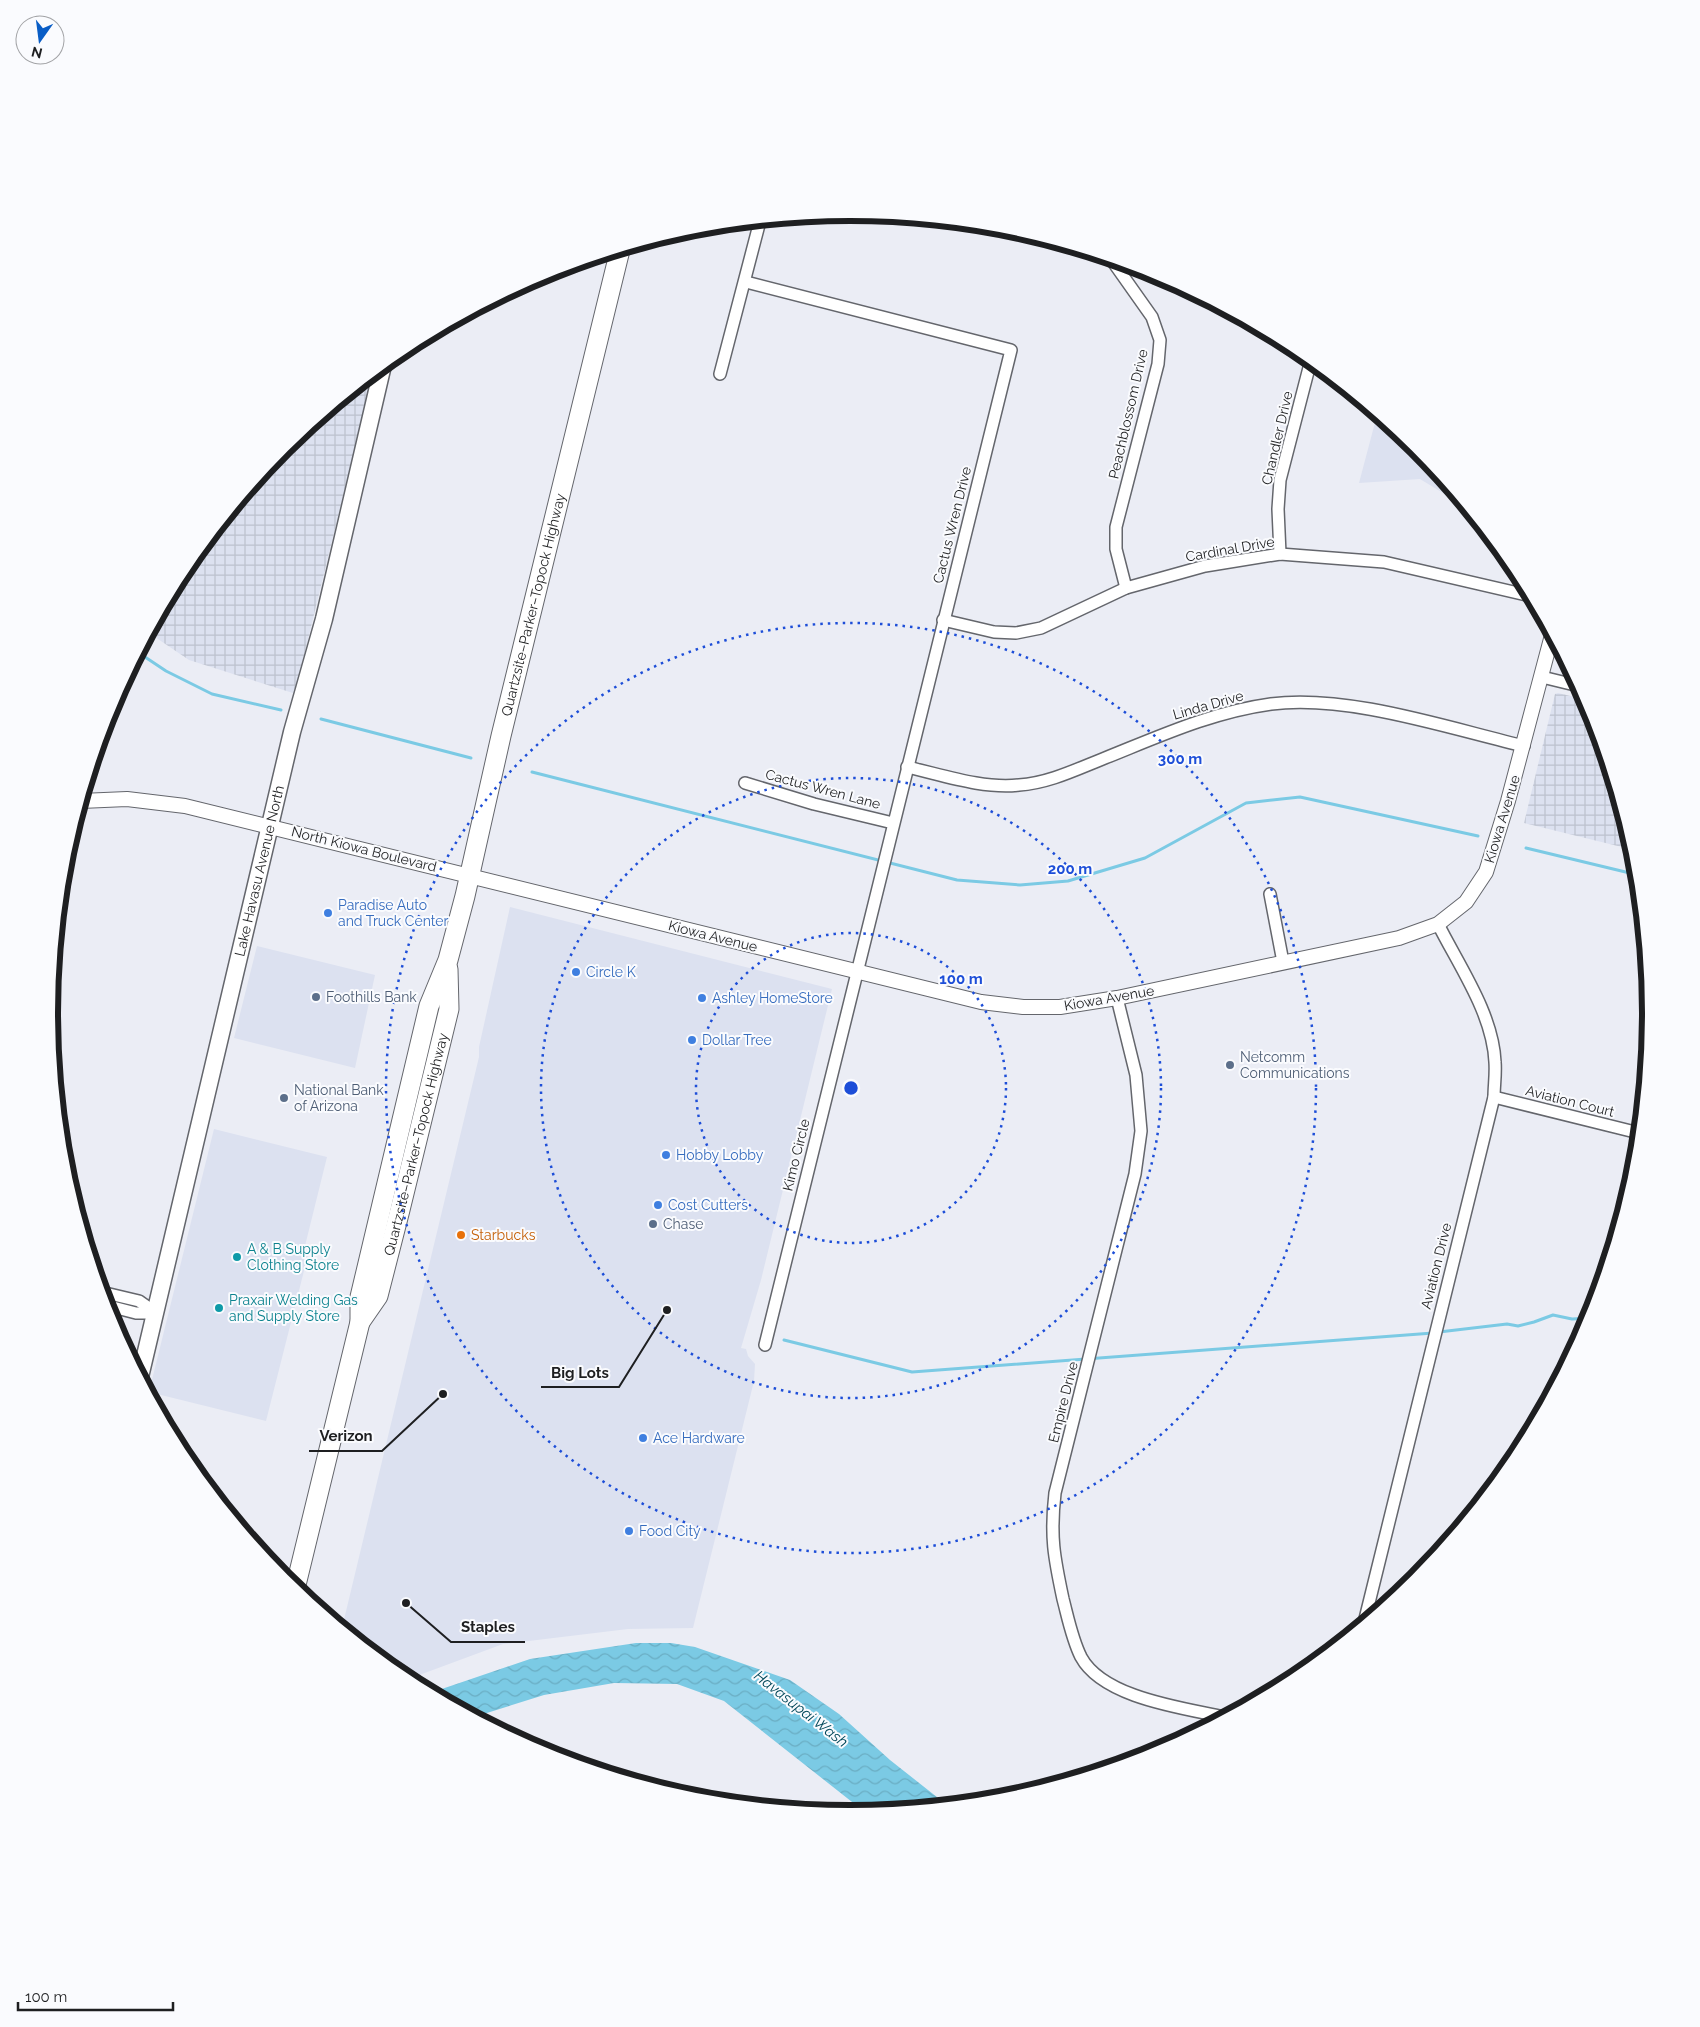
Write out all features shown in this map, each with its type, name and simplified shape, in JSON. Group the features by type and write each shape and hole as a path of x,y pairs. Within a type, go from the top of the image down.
{"highway":[{"name":"Quartzsite–Parker–Topock Highway","path":"297,1581 360,1322 378,1296 449,1009 448,960 619,256"}],"main road":[{"name":"Lake Havasu Avenue North","path":"142,1369 270,826 303,690 324,619 380,376"}],"street":[{"path":"720,374 746,282 759,227"},
{"name":"Peachblossom Drive","path":"1116,267 1152,317 1160,340 1158,364 1116,527 1116,549 1126,588"},
{"name":"Cactus Wren Drive","path":"746,282 1011,350 856,972"},
{"name":"Chandler Drive","path":"1280,554 1278,509 1280,480 1309,368"},
{"name":"Cardinal Drive","path":"943,620 994,632 1016,633 1041,628 1126,588 1205,566 1280,554 1384,562 1522,594"},
{"name":"Kiowa Avenue","path":"470,875 981,1002 1023,1007 1060,1008 1117,998 1399,938 1438,924 1466,902 1486,872 1524,746 1550,643"},
{"path":"1542,677 1570,684"},
{"name":"Linda Drive","path":"907,767 987,785 1019,785 1057,778 1196,722 1232,711 1272,704 1318,703 1370,710 1524,746"},
{"name":"Cactus Wren Lane","path":"745,783 814,804 892,823"},
{"name":"North Kiowa Boulevard","path":"87,800 126,799 186,806 470,875"},
{"path":"1270,894 1284,962"},
{"name":"Aviation Drive","path":"1366,1615 1494,1097 1495,1061 1488,1027 1478,1001 1438,924"},
{"name":"Kimo Circle","path":"765,1345 856,972"},
{"name":"Empire Drive","path":"1117,998 1136,1075 1141,1131 1136,1174 1055,1494 1051,1527 1053,1556 1072,1633 1082,1658 1100,1677 1134,1696 1216,1716"},
{"name":"Aviation Court","path":"1494,1097 1633,1132"},
{"path":"110,1294 139,1301 156,1313"},
{"path":"115,1308 136,1313 156,1313"}],"shaded area":[{"path":"371,383 299,676 293,693 189,660 154,636 191,573 221,531 254,491 327,418"},
{"path":"1376,420 1410,453 1452,499 1420,479 1359,483"},
{"path":"1555,694 1576,697 1600,759 1624,848 1524,823"},
{"path":"510,907 832,989 761,1280 741,1348 746,1349 748,1356 755,1364 754,1381 693,1628 628,1629 503,1644 417,1677 343,1622 479,1057 479,1047"},
{"path":"257,946 375,975 355,1068 234,1038"},
{"path":"214,1129 327,1157 303,1254 308,1255 266,1421 155,1393 151,1385"}],"water":[{"name":"Havasupai Wash","path":"636,1643 671,1643 695,1647 790,1680 839,1714 890,1760 941,1800 857,1806 724,1701 677,1684 614,1683 544,1695 481,1715 438,1690 530,1659"}],"waterway":[{"path":"143,656 166,671 212,694 281,710"},
{"path":"321,719 471,758"},
{"path":"532,772 957,880 1020,885 1068,881 1145,858 1246,803 1300,797 1478,836"},
{"path":"1526,848 1629,873"},
{"path":"1439,1332 1507,1324 1518,1326 1553,1315 1572,1319 1581,1319"},
{"path":"784,1340 912,1372 1433,1333"}],"place":[{"name":"Paradise Auto and Truck Center","path":"328,913"},
{"name":"Circle K","path":"576,972"},
{"name":"Foothills Bank","path":"316,997"},
{"name":"Ashley HomeStore","path":"702,998"},
{"name":"Dollar Tree","path":"692,1040"},
{"name":"Netcomm Communications","path":"1230,1065"},
{"name":"National Bank of Arizona","path":"284,1098"},
{"name":"Hobby Lobby","path":"666,1155"},
{"name":"Cost Cutters","path":"658,1205"},
{"name":"Chase","path":"653,1224"},
{"name":"Starbucks","path":"461,1235"},
{"name":"A & B Supply Clothing Store","path":"237,1257"},
{"name":"Praxair Welding Gas and Supply Store","path":"219,1308"},
{"name":"Big Lots","path":"667,1310"},
{"name":"Verizon","path":"443,1394"},
{"name":"Ace Hardware","path":"643,1438"},
{"name":"Food City","path":"629,1531"},
{"name":"Staples","path":"406,1603"}]}
